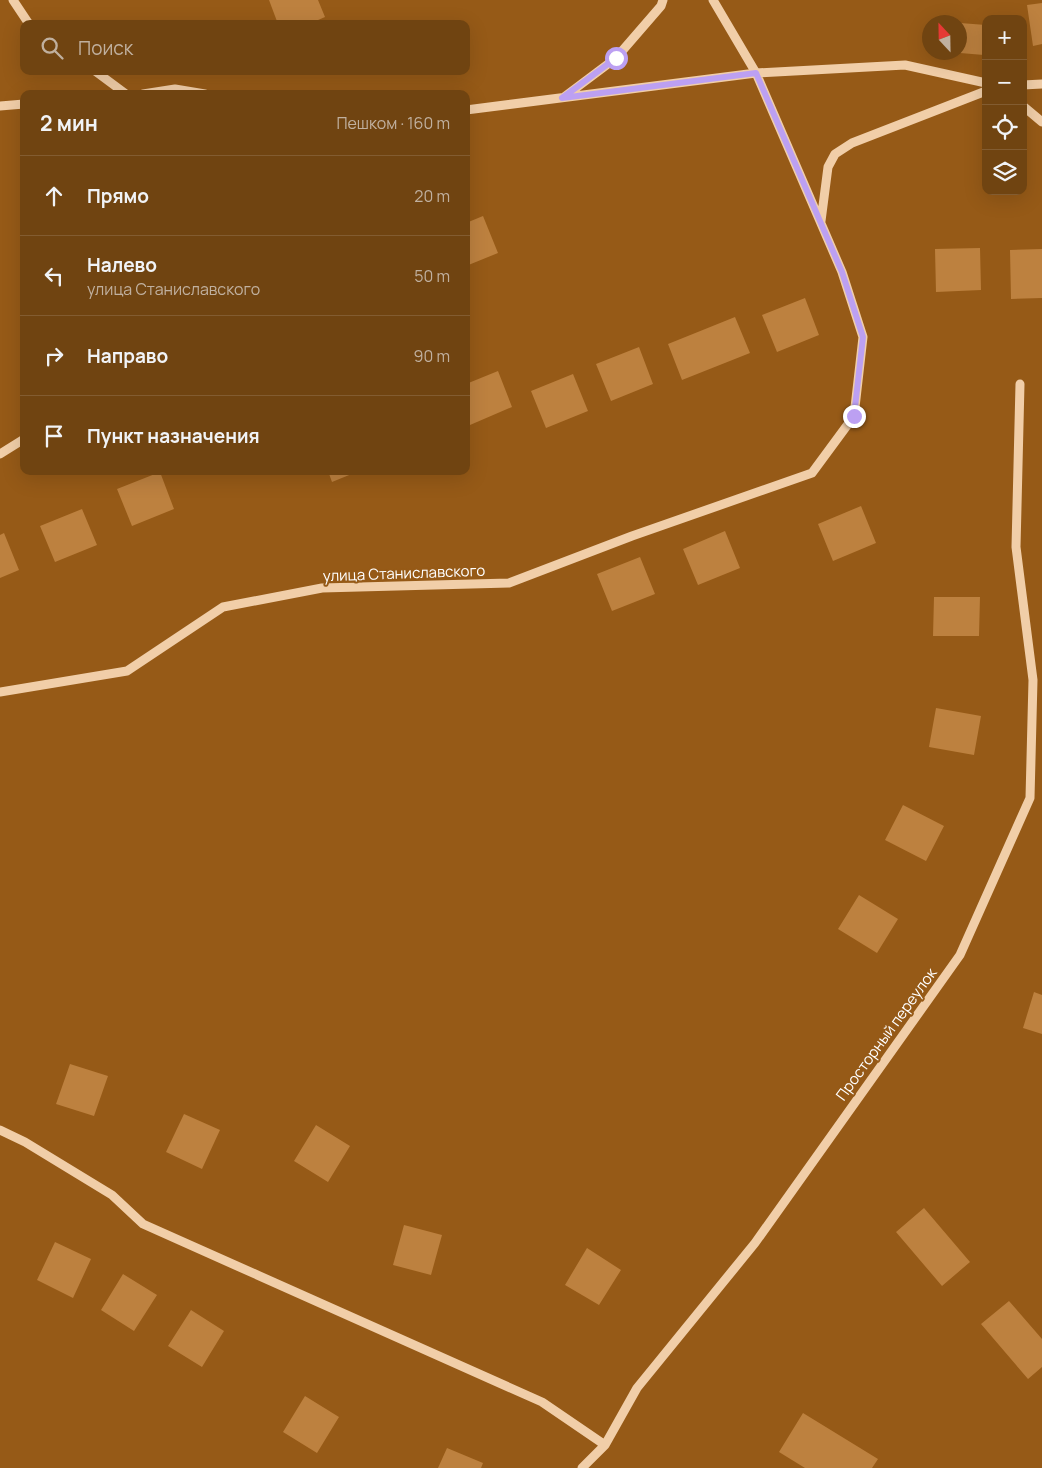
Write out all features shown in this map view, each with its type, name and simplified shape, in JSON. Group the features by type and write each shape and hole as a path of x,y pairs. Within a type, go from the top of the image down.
{"street":[{"path":"13,0 26,20"},
{"path":"562,98 616,58 661,6 663,0"},
{"path":"713,0 756,73 821,222"},
{"path":"470,110 756,73 905,65 982,82"},
{"path":"100,75 121,90"},
{"path":"1027,85 1042,84"},
{"path":"169,90 181,90"},
{"path":"821,222 828,167 835,154 852,143 982,93"},
{"path":"0,106 20,104"},
{"path":"1027,109 1042,122"},
{"name":"улица Станиславского","path":"0,692 127,671 223,607 322,588 508,583 632,536 812,473 854,416 863,337 842,272 821,222"},
{"name":"Просторный переулок","path":"582,1468 605,1445 637,1388 755,1243 960,955 1030,798 1038,680 1016,547 1020,384"},
{"path":"0,454 20,442"},
{"path":"0,1130 25,1142 112,1195 143,1224 542,1402 605,1445"}],"building":[{"path":"269,0 318,0 325,17 318,20 276,20"},
{"path":"1042,3 1042,44 1033,46 1027,5"},
{"path":"967,24 982,25 982,55 967,54"},
{"path":"483,216 498,253 470,264 470,221"},
{"path":"980,248 981,290 936,292 935,249"},
{"path":"1042,249 1042,298 1011,299 1010,250"},
{"path":"805,298 819,335 777,352 762,315"},
{"path":"735,317 750,353 682,380 668,344"},
{"path":"639,347 653,384 611,401 596,364"},
{"path":"498,371 512,407 470,425 470,382"},
{"path":"573,374 588,411 546,428 531,391"},
{"path":"152,475 161,475 174,509 132,526 117,489"},
{"path":"329,475 349,475 332,482"},
{"path":"861,506 876,543 833,561 818,524"},
{"path":"82,509 97,545 55,562 40,526"},
{"path":"725,531 740,568 698,585 683,549"},
{"path":"4,533 19,570 0,578 0,535"},
{"path":"640,557 655,594 612,611 597,574"},
{"path":"934,597 980,597 979,636 933,636"},
{"path":"936,708 981,716 974,755 929,747"},
{"path":"903,805 944,826 926,861 885,840"},
{"path":"859,895 898,919 877,953 838,929"},
{"path":"1034,992 1042,995 1042,1034 1023,1028"},
{"path":"70,1064 108,1076 94,1116 56,1104"},
{"path":"184,1114 220,1130 202,1169 166,1152"},
{"path":"316,1125 350,1146 328,1182 294,1161"},
{"path":"924,1208 970,1262 942,1286 896,1232"},
{"path":"404,1225 442,1235 431,1275 393,1265"},
{"path":"55,1242 91,1259 73,1298 37,1280"},
{"path":"587,1248 621,1270 599,1305 565,1285"},
{"path":"123,1274 157,1295 134,1331 101,1310"},
{"path":"1009,1301 1042,1339 1042,1367 1028,1379 981,1324"},
{"path":"191,1310 224,1331 202,1367 168,1346"},
{"path":"305,1396 339,1417 317,1453 283,1432"},
{"path":"803,1413 878,1459 872,1468 805,1468 779,1452"},
{"path":"447,1448 483,1463 481,1468 438,1468"}],"route":[{"path":"616,58 562,98 756,73 842,272 863,337 854,416"}]}
